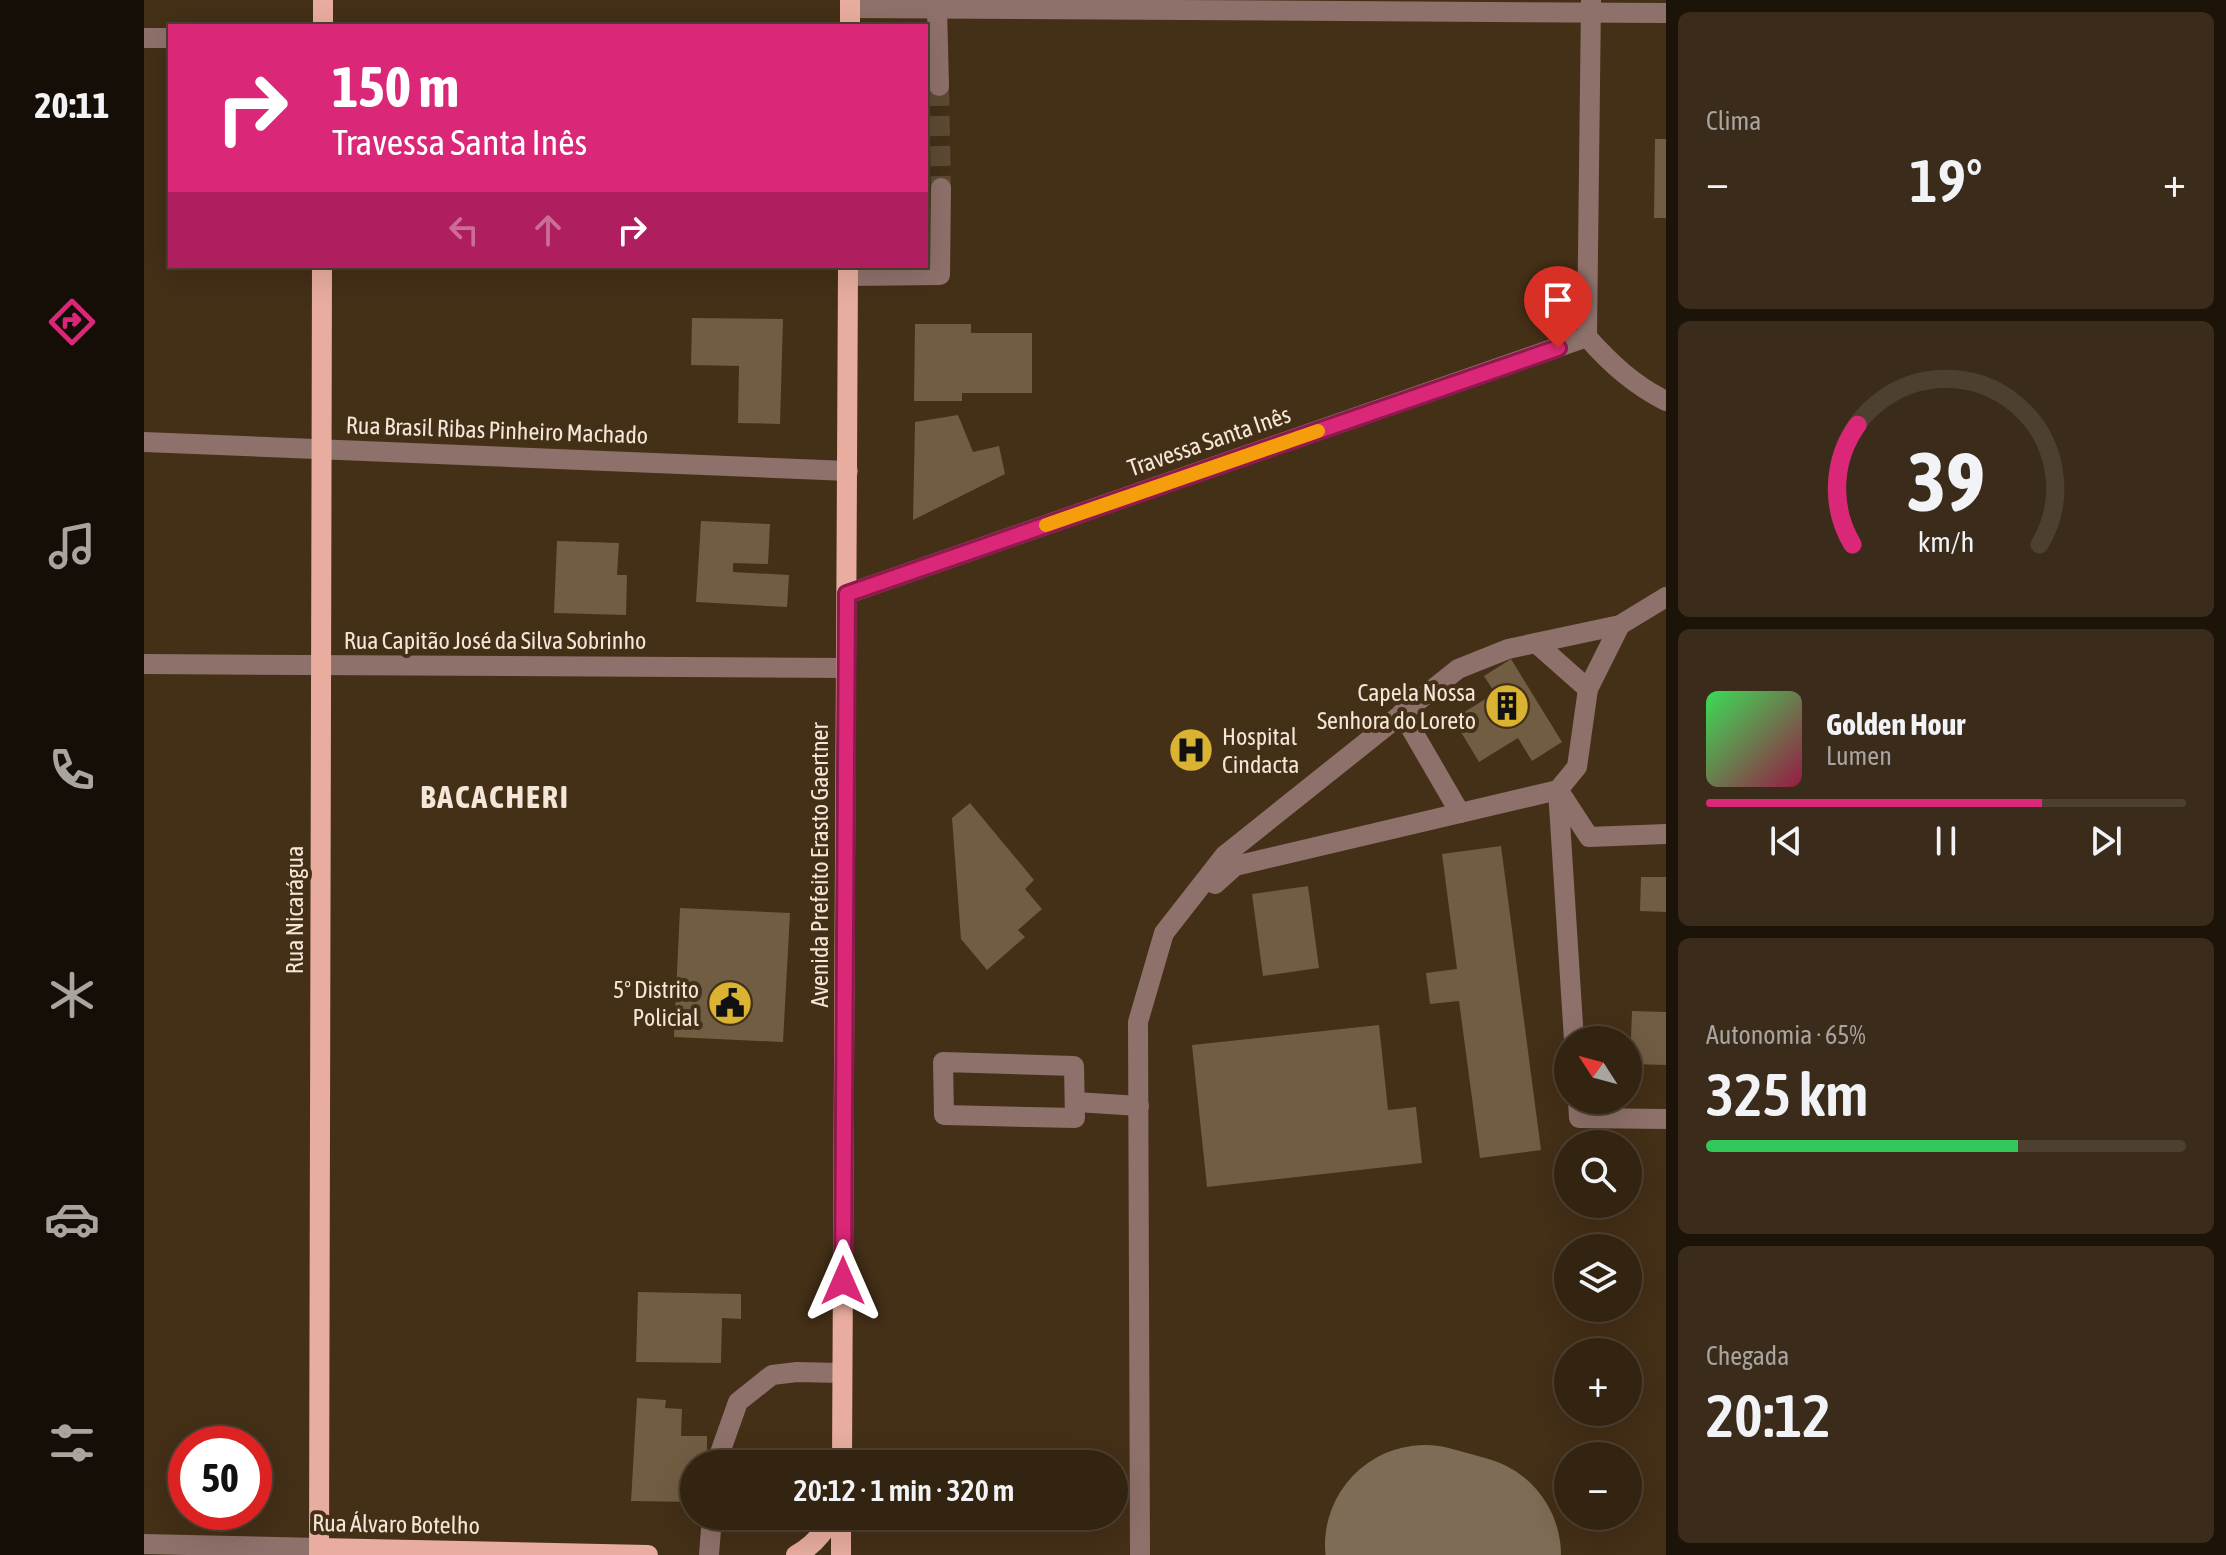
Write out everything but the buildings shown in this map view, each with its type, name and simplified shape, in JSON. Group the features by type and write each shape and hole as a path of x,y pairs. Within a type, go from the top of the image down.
{"main road":[{"path":"323,0 323,24"},
{"name":"Rua Nicarágua","path":"319,1552 322,268"},
{"name":"Avenida Prefeito Erasto Gaertner","path":"842,1450 848,271"},
{"path":"796,1555 824,1530"},
{"path":"841,1530 841,1555"},
{"name":"Rua Álvaro Botelho","path":"319,1552 648,1555"}],"street":[{"path":"1591,6 1587,337 1612,366 1666,401"},
{"path":"850,11 937,8 1591,6 1666,13"},
{"path":"937,8 939,86"},
{"path":"144,38 168,38"},
{"path":"848,271 940,275 933,218 941,188"},
{"name":"Travessa Santa Inês","path":"847,594 1587,337"},
{"name":"Rua Brasil Ribas Pinheiro Machado","path":"144,442 848,471"},
{"path":"1140,1555 1138,1022 1164,933 1225,855 1458,669 1508,649 1620,625 1666,597"},
{"path":"1164,933 1235,866 1558,790 1577,767 1588,689 1620,625"},
{"path":"1536,643 1588,689"},
{"name":"Rua Capitão José da Silva Sobrinho","path":"144,664 846,668"},
{"path":"1402,713 1460,813"},
{"path":"1558,790 1589,837 1666,834"},
{"path":"1558,790 1573,1026"},
{"path":"943,1062 1074,1066 1076,1102 1075,1118 944,1115 943,1062"},
{"path":"1076,1102 1139,1106"},
{"path":"1579,1114 1579,1118 1666,1119"},
{"path":"721,1450 738,1402 772,1375 842,1373"},
{"path":"709,1555 711,1530"},
{"name":"Rua Álvaro Botelho","path":"144,1544 319,1552"}],"runway":[{"path":"1425,1545 1461,1555"}],"tunnel":[{"path":"939,86 941,188"}],"slow traffic":[{"path":"1046,525 1318,431"}],"place":[{"name":"Capela Nossa Senhora do Loreto","path":"1507,706"},
{"name":"Hospital Cindacta","path":"1191,750"},
{"name":"5º Distrito Policial","path":"730,1003"}],"district":[{"name":"BACACHERI","path":"495,796"}],"route":[{"path":"843,1281 847,594 1558,348"}]}
